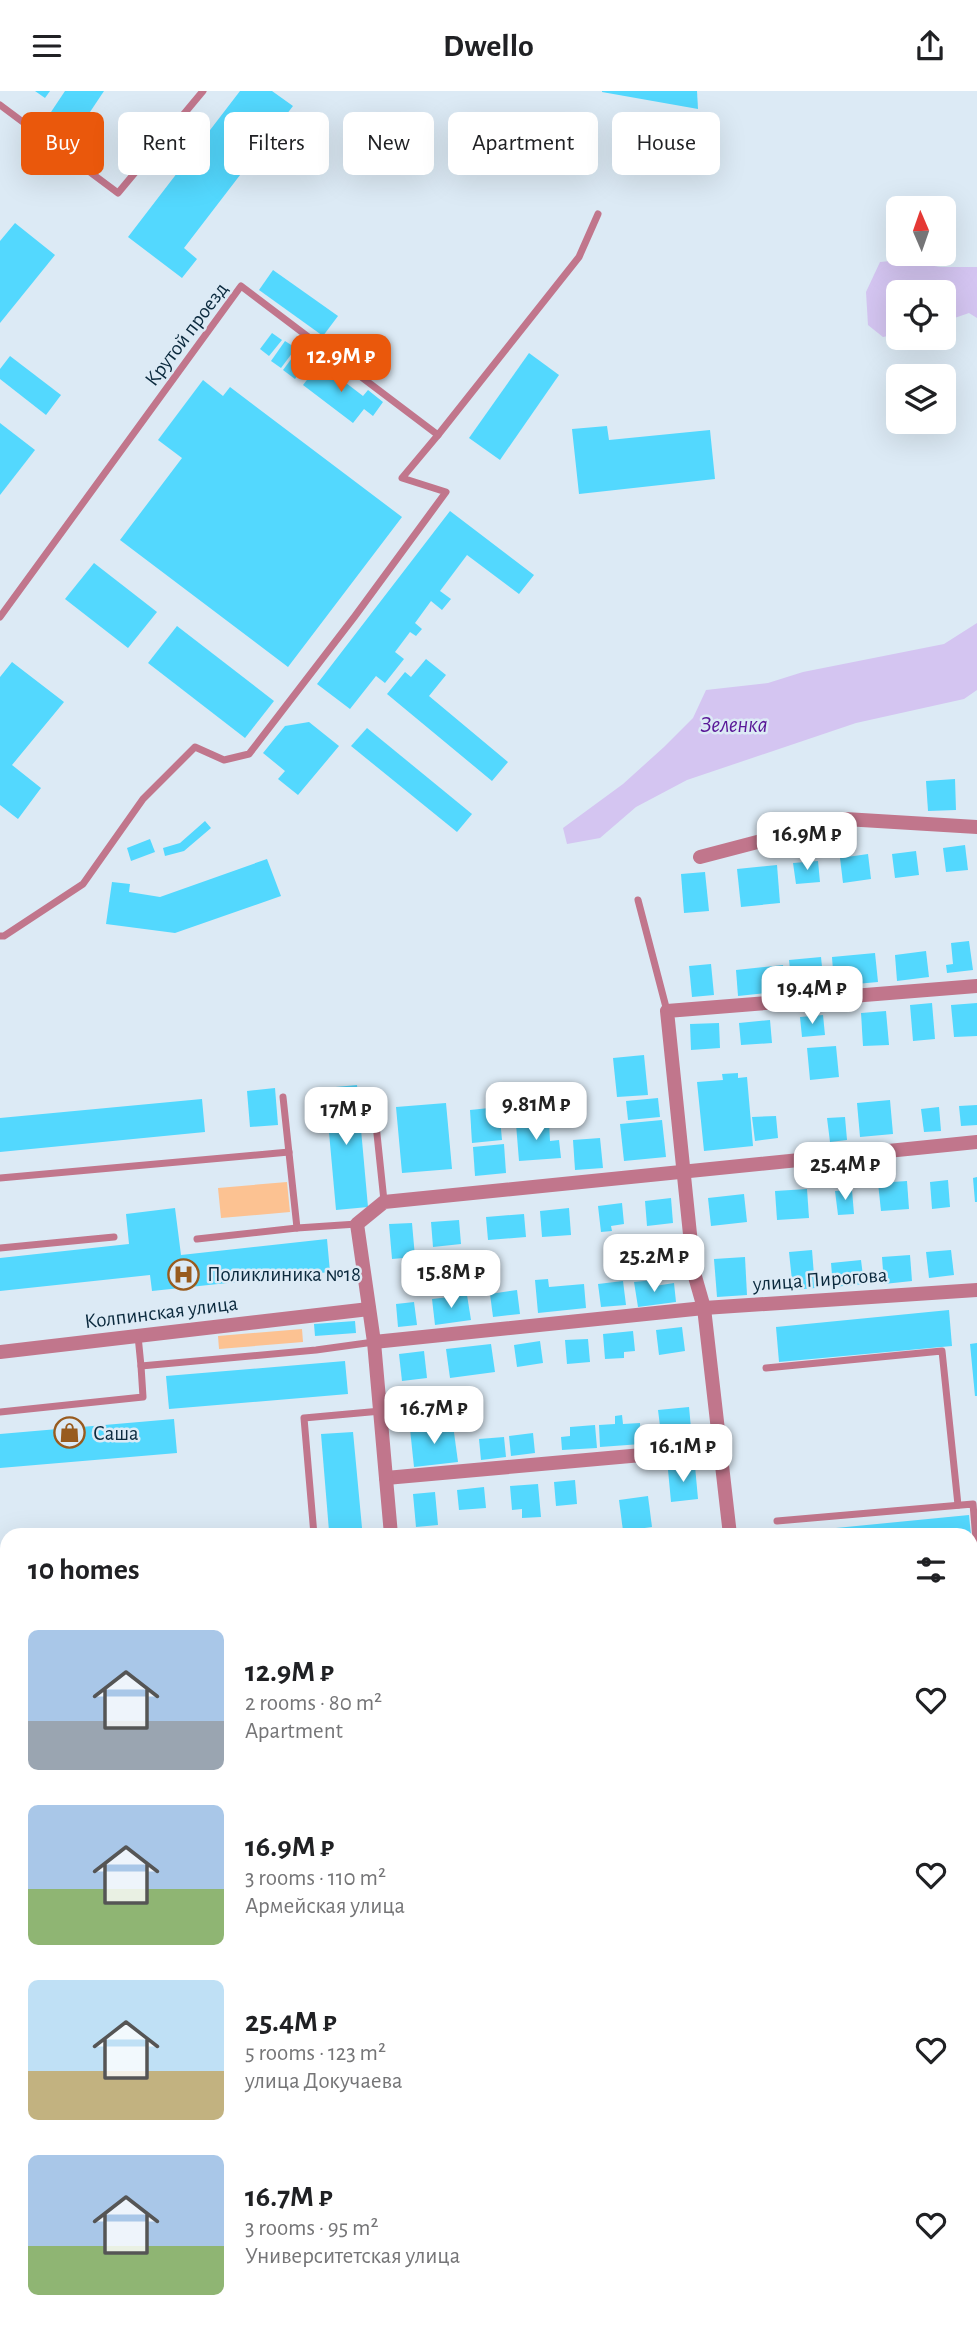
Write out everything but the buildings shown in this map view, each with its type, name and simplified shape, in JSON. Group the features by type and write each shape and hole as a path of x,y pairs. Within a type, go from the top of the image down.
{"street":[{"path":"700,857 845,819 977,827"},
{"path":"729,1528 704,1308 694,1273 667,1011 977,986"},
{"path":"390,1528 374,1342 357,1224 384,1202 977,1142"},
{"name":"улица Пирогова","path":"374,1342 704,1308 977,1290"},
{"name":"Колпинская улица","path":"0,1352 369,1309"},
{"path":"386,1478 720,1448"}],"lane":[{"path":"0,105 118,193 203,91"},
{"path":"0,936 4,936 83,884 143,799 195,747 224,761 249,754 363,606 446,492 402,478 579,257 598,214"},
{"name":"Крутой проезд","path":"0,617 241,286 438,435"},
{"path":"638,900 667,1011"},
{"path":"373,1096 384,1202"},
{"path":"283,1097 298,1228"},
{"path":"0,1178 289,1151"},
{"path":"197,1239 357,1224"},
{"path":"0,1248 114,1237"},
{"path":"0,1412 143,1397 138,1336"},
{"path":"141,1366 374,1342"},
{"path":"765,1368 942,1351 958,1505"},
{"path":"313,1528 304,1417 381,1411"},
{"path":"777,1521 972,1504 974,1528"}],"shaded area":[{"path":"287,1182 290,1212 221,1218 218,1188"},
{"path":"302,1329 303,1342 219,1349 218,1336"}],"water":[{"path":"886,261 886,266 977,267 977,318 969,313 956,318 956,280 886,280 886,336 883,337 868,325 866,292 880,262"},
{"name":"Зеленка","path":"977,623 977,690 964,699 856,723 687,780 636,807 600,838 567,844 563,828 623,784 664,747 693,718 706,690 768,683 803,672 944,644"}],"place":[{"name":"Поликлиника №18","path":"184,1274"},
{"name":"Саша","path":"70,1433"}]}
